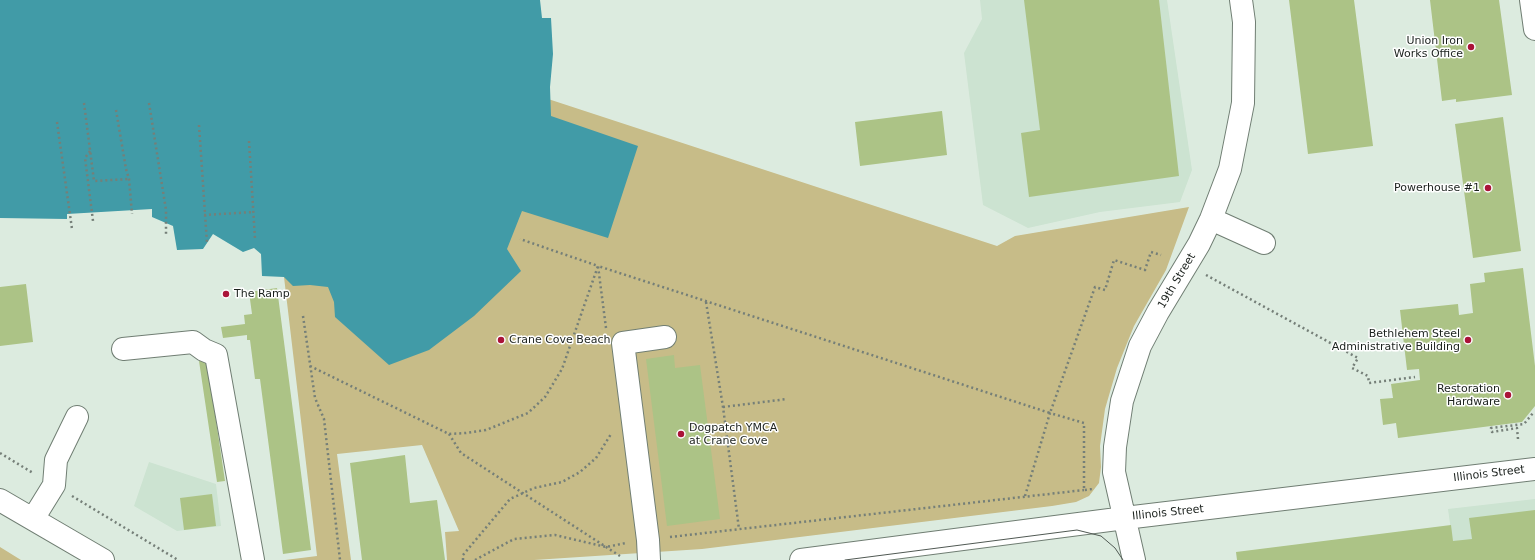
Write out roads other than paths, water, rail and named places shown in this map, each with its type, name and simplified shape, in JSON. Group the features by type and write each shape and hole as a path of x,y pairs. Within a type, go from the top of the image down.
{"street":[{"name":"19th Street","path":"1134,560 1114,472 1115,448 1122,401 1140,346 1211,219 1230,169 1238,139 1243,103 1244,30 1241,0"},
{"path":"1531,0 1535,30"},
{"path":"1211,219 1264,243"},
{"path":"648,550 623,343 664,337"},
{"path":"123,349 193,342 204,350 216,354 252,560"},
{"path":"33,519 54,485 56,460 77,417"},
{"name":"Illinois Street","path":"801,560 1125,518 1535,469"},
{"path":"0,500 103,560"}],"water":[{"path":"0,0 540,0 542,18 551,18 553,54 550,87 551,116 638,146 608,238 522,211 507,249 521,271 474,316 429,350 389,365 335,317 334,302 328,287 310,285 293,286 284,277 262,276 261,254 254,248 243,252 213,234 203,249 177,250 173,226 152,217 152,209 67,214 67,219 0,218"}],"tram line":[{"path":"845,560 1077,530 1101,536 1115,548 1123,560"}],"place":[{"name":"Union Iron Works Office","path":"1471,47"},
{"name":"Powerhouse #1","path":"1488,188"},
{"name":"The Ramp","path":"226,294"},
{"name":"Crane Cove Beach","path":"501,340"},
{"name":"Bethlehem Steel Administrative Building","path":"1468,340"},
{"name":"Restoration Hardware","path":"1508,395"},
{"name":"Dogpatch YMCA at Crane Cove","path":"681,434"}]}
